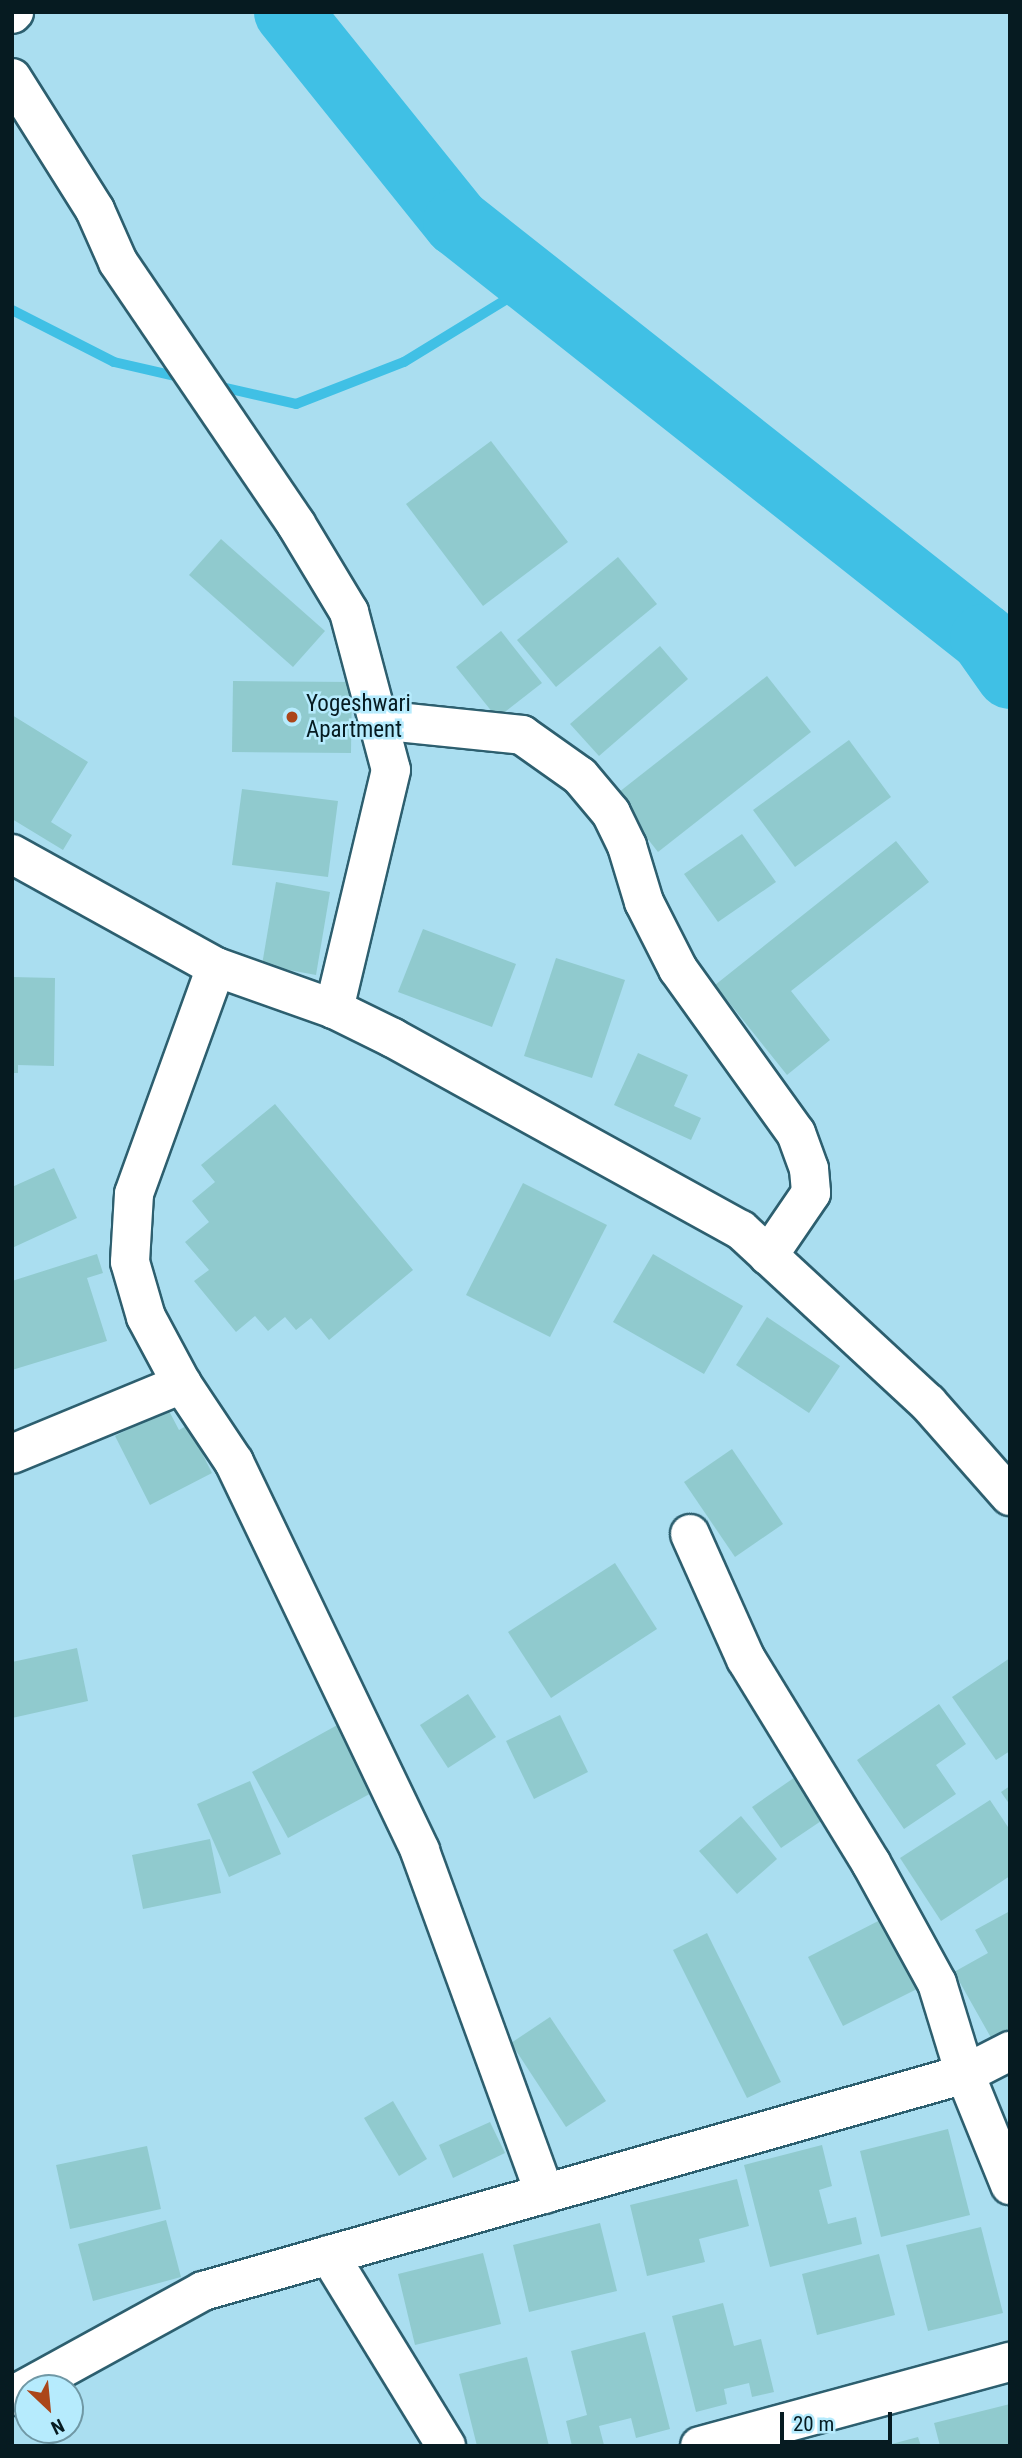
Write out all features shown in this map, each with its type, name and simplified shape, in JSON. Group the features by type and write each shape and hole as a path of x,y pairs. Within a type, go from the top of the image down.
{"street":[{"path":"12,78 95,210 118,262 271,490 349,612 391,770 334,1009"},
{"path":"378,720 522,735 580,776 611,813 627,846 644,902 678,969 782,1113 809,1169 811,1193 768,1256"},
{"path":"12,854 216,967 334,1009 741,1230 928,1403 1010,1496"},
{"path":"216,967 134,1194 130,1262 146,1317 182,1384 234,1462 420,1851 545,2194"},
{"path":"12,1454 182,1384"},
{"path":"690,1534 746,1659 871,1863 937,1983 965,2074 1010,2185"},
{"path":"12,2396 203,2291 965,2074 1010,2051"},
{"path":"329,2255 446,2446"},
{"path":"700,2446 1010,2362"}],"building":[{"path":"491,441 568,542 483,606 406,504"},
{"path":"221,539 325,631 293,667 189,575"},
{"path":"618,557 657,604 556,687 517,640"},
{"path":"501,631 542,683 497,718 456,667"},
{"path":"660,646 688,679 599,756 570,724"},
{"path":"767,676 811,732 658,852 614,796"},
{"name":"Yogeshwari Apartment","path":"233,681 352,682 351,753 232,752"},
{"path":"12,715 88,762 51,822 72,835 63,850 12,819"},
{"path":"849,740 891,797 795,867 753,810"},
{"path":"242,789 338,801 328,877 232,865"},
{"path":"742,834 776,882 718,922 684,874"},
{"path":"896,841 929,882 791,991 830,1040 787,1075 715,985"},
{"path":"276,882 330,892 316,975 262,965"},
{"path":"423,929 516,964 492,1027 398,992"},
{"path":"556,958 625,980 592,1078 524,1056"},
{"path":"12,977 55,978 54,1066 18,1065 18,1073 12,1073"},
{"path":"638,1053 688,1075 674,1106 701,1118 691,1140 614,1105"},
{"path":"275,1104 413,1270 329,1340 311,1318 296,1330 285,1317 268,1331 255,1316 236,1332 194,1281 209,1270 185,1242 209,1222 192,1201 215,1182 201,1165"},
{"path":"54,1168 77,1218 12,1248 12,1187"},
{"path":"523,1183 607,1225 550,1337 466,1295"},
{"path":"97,1254 103,1273 87,1278 107,1341 12,1370 12,1281"},
{"path":"653,1254 743,1306 704,1374 613,1322"},
{"path":"767,1317 840,1366 809,1413 736,1365"},
{"path":"168,1409 179,1430 188,1425 212,1473 150,1505 115,1436"},
{"path":"732,1449 783,1524 735,1557 684,1482"},
{"path":"615,1563 657,1629 551,1698 508,1632"},
{"path":"77,1648 88,1701 12,1718 12,1662"},
{"path":"1010,1658 1010,1751 996,1760 952,1697"},
{"path":"468,1694 496,1737 448,1768 420,1725"},
{"path":"939,1704 966,1744 936,1765 956,1794 904,1829 857,1760"},
{"path":"560,1715 588,1772 534,1799 506,1741"},
{"path":"341,1723 377,1790 288,1838 252,1772"},
{"path":"798,1775 827,1817 781,1848 752,1807"},
{"path":"250,1781 281,1854 229,1877 197,1804"},
{"path":"1010,1786 1010,1805 1001,1792"},
{"path":"990,1800 1010,1830 1010,1876 941,1921 900,1858"},
{"path":"741,1816 777,1859 737,1894 699,1851"},
{"path":"210,1839 221,1893 143,1909 132,1855"},
{"path":"1010,1911 1010,2034 994,2043 954,1972 988,1953 975,1930"},
{"path":"888,1916 923,1986 843,2026 808,1957"},
{"path":"707,1933 781,2082 747,2098 673,1950"},
{"path":"550,2017 606,2101 566,2127 511,2043"},
{"path":"393,2101 427,2159 399,2176 364,2118"},
{"path":"490,2122 505,2153 453,2178 439,2145"},
{"path":"948,2129 970,2215 881,2237 860,2151"},
{"path":"822,2145 832,2186 819,2190 828,2224 856,2217 862,2244 770,2267 744,2165"},
{"path":"147,2146 161,2209 70,2229 56,2165"},
{"path":"737,2179 749,2226 699,2239 705,2262 647,2276 630,2205"},
{"path":"166,2220 181,2277 93,2301 78,2244"},
{"path":"600,2223 617,2291 529,2312 513,2245"},
{"path":"981,2227 1003,2313 928,2331 906,2245"},
{"path":"483,2253 501,2324 415,2345 398,2274"},
{"path":"879,2254 895,2315 817,2335 802,2274"},
{"path":"723,2303 734,2346 761,2339 774,2392 752,2397 749,2383 724,2389 727,2404 696,2412 672,2316"},
{"path":"645,2332 670,2429 636,2438 631,2418 599,2426 604,2445 572,2446 566,2421 587,2415 571,2351"},
{"path":"527,2357 549,2446 477,2446 459,2374"},
{"path":"1010,2404 1010,2446 940,2446 934,2423"},
{"path":"918,2437 921,2446 888,2446 888,2445"}],"waterway":[{"path":"288,12 457,222 984,638 1010,675"},
{"path":"213,385 296,404 404,362 533,283"},
{"path":"12,310 114,362 184,378"}],"place":[{"name":"Yogeshwari Apartment","path":"292,717"}]}
